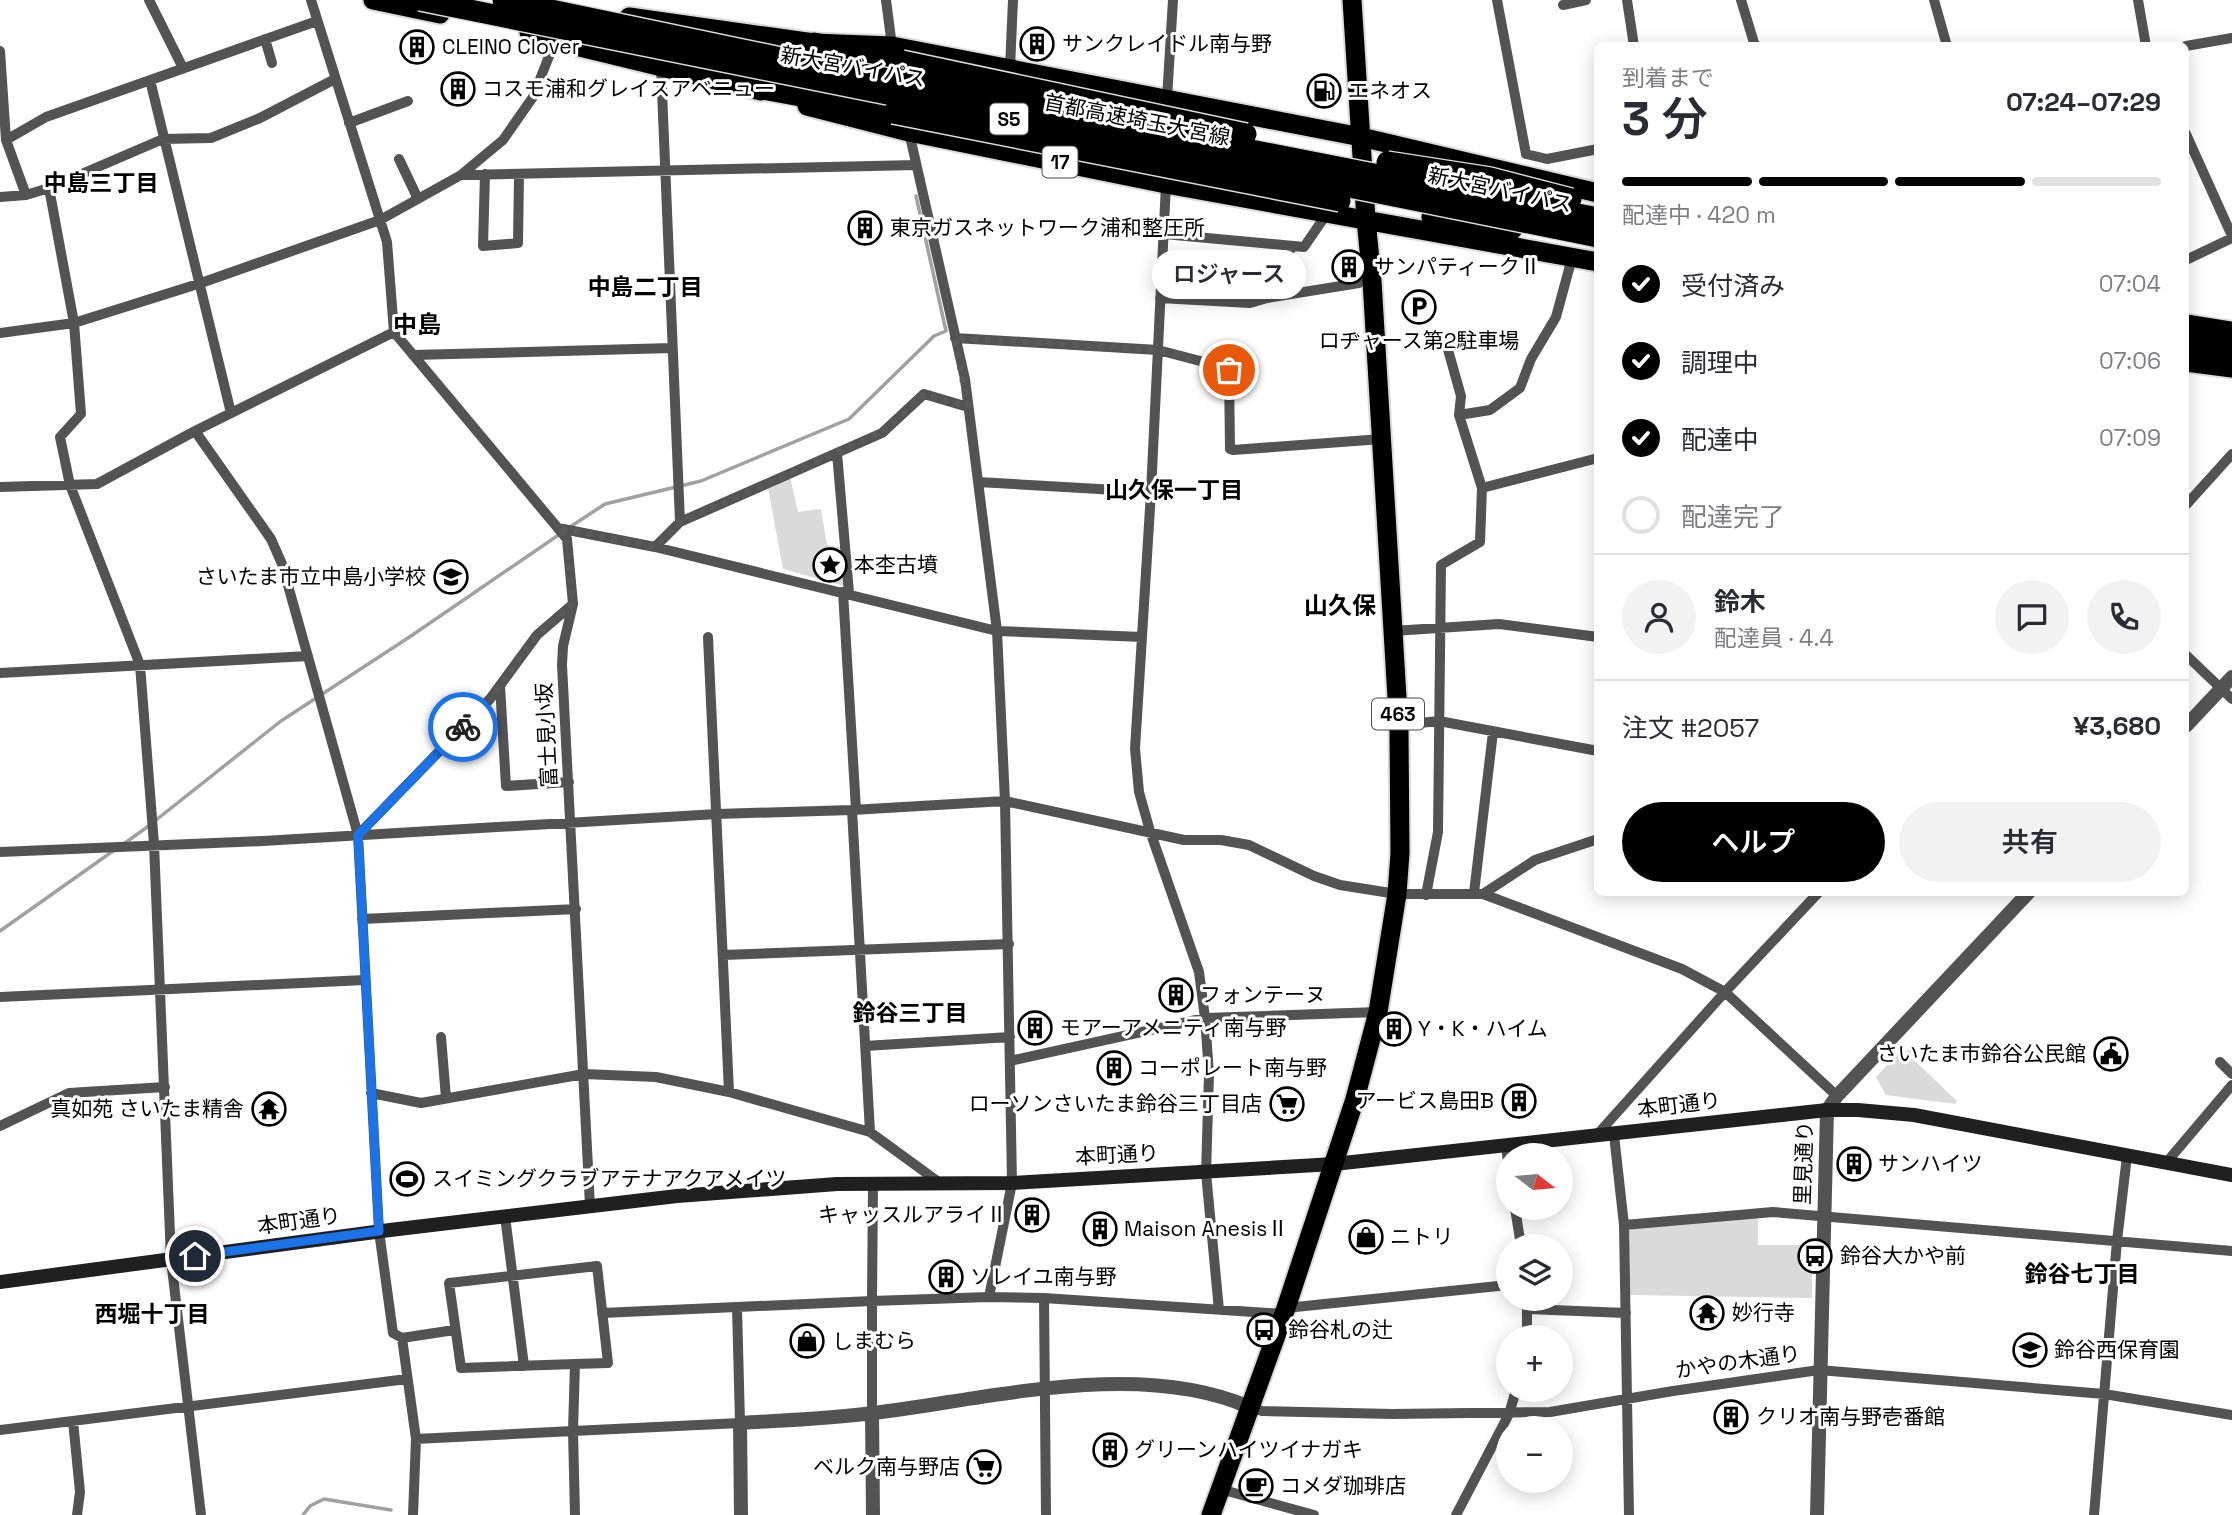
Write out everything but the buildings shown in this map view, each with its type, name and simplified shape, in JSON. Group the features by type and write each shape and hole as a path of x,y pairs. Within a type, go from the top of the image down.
{"highway":[{"name":"新大宮バイパス","path":"373,0 529,32 1326,174 564,1"},
{"name":"首都高速埼玉大宮線","path":"420,0 1594,229"},
{"name":"首都高速埼玉大宮線","path":"503,0 1594,229"},
{"name":"463","path":"1211,1515 1285,1311 1355,1099 1378,1012 1397,894 1399,725 1352,0"},
{"name":"17","path":"629,17 814,43"},
{"name":"17","path":"529,32 555,41 746,86 796,103 909,132 1166,184 1594,261"},
{"path":"814,43 1010,68 1361,137 1594,192"},
{"path":"897,54 1340,155 1490,178 1594,205"},
{"path":"746,86 1368,206 1555,236 1594,230"},
{"name":"新大宮バイパス","path":"1394,187 1594,229"},
{"path":"2189,324 2232,331"},
{"path":"2189,335 2232,342"},
{"path":"2189,351 2232,357"},
{"path":"2189,362 2232,368"}],"main road":[{"name":"本町通り","path":"1564,1143 1827,1110 1853,1110 1914,1115 2232,1175"},
{"name":"本町通り","path":"0,1282 379,1231 750,1189 873,1184 1012,1183 1496,1155"}],"street":[{"path":"149,0 183,68"},
{"path":"311,0 387,243 394,332 558,528 655,547 997,631 1142,636"},
{"path":"886,0 897,54"},
{"path":"1010,68 1013,0"},
{"path":"1167,99 1173,0"},
{"path":"1497,0 1526,154 1547,159 1594,150"},
{"path":"1563,5 1586,0"},
{"path":"1627,0 1633,42"},
{"path":"1741,0 1754,42"},
{"path":"1934,0 1946,42"},
{"path":"2138,0 2145,42"},
{"path":"6,140 46,117 317,21"},
{"path":"2189,45 2232,38"},
{"path":"265,39 272,63"},
{"path":"0,333 74,323 201,283 380,220 461,175 503,140 533,97 555,41"},
{"path":"0,51 6,140 26,195"},
{"path":"661,67 680,522"},
{"path":"0,197 26,195 49,188 163,139 211,138 260,118 335,79"},
{"path":"150,80 231,413"},
{"path":"349,123 408,100"},
{"path":"909,132 968,407 997,631 1009,944 1012,1183 989,1297"},
{"path":"2189,141 2232,237 2189,258"},
{"path":"399,159 418,199"},
{"path":"461,175 916,165"},
{"path":"485,174 483,246 518,243 519,174"},
{"path":"1166,184 1135,749 1139,792 1150,831 1199,972 1209,1074 1206,1173 1219,1310"},
{"path":"49,188 74,323 80,414 60,436 70,485 140,665 154,844 172,1259 201,1515"},
{"path":"1164,234 1304,247 1328,212"},
{"path":"1250,303 1293,246"},
{"path":"1459,415 1490,410 1520,388 1531,359 1556,317 1572,258"},
{"path":"1160,298 1250,303 1359,283"},
{"path":"0,487 97,484 195,431 394,332"},
{"path":"955,338 1158,350 1229,370 1230,449 1233,450 1382,439"},
{"path":"1426,895 1438,832 1441,565 1480,542 1482,488 1459,415 1461,396 1445,339"},
{"path":"414,355 672,348"},
{"path":"655,547 680,522 882,433 924,394 968,407"},
{"path":"195,431 271,539 282,564 358,835 379,1231 393,1333 402,1338 454,1330"},
{"path":"837,453 846,593 870,1132"},
{"path":"2189,502 2232,454"},
{"path":"1482,488 1594,459"},
{"path":"978,482 1151,492"},
{"name":"富士見小坂","path":"558,528 567,539 573,604 563,646 562,665 590,1206"},
{"path":"358,835 490,699 537,635 573,604"},
{"path":"1393,631 1500,624 1594,636"},
{"path":"708,636 729,1092"},
{"path":"0,673 308,656"},
{"path":"2189,658 2227,694"},
{"path":"2189,724 2227,694 2232,677"},
{"path":"500,686 506,786 569,782"},
{"path":"1399,725 1439,721 1594,750"},
{"path":"1478,893 1493,732"},
{"path":"0,852 1005,801 1184,840 1221,840 1249,845 1314,876 1340,885 1397,894 1478,893 1682,969 1725,992 1837,1096"},
{"path":"1478,893 1535,860 1594,840"},
{"path":"1595,1137 1815,896"},
{"name":"里見通り","path":"1817,1515 1827,1110 1837,1096 2025,896"},
{"path":"362,919 576,909"},
{"path":"723,955 1009,944"},
{"path":"0,997 365,980"},
{"path":"1010,1061 1205,1018 1378,1012"},
{"path":"441,1037 446,1098"},
{"path":"865,1046 1010,1037"},
{"path":"2220,1062 2232,1074"},
{"path":"371,1093 421,1103 584,1074 656,1077 729,1092 870,1132 940,1183"},
{"path":"2166,1163 2232,1085"},
{"path":"0,1126 69,1093 165,1087"},
{"path":"1614,1135 1624,1225 1629,1515"},
{"path":"2094,1515 2117,1241 2127,1156"},
{"path":"873,1184 873,1515"},
{"path":"1624,1225 1773,1212 1823,1214 2232,1251"},
{"path":"505,1216 524,1366"},
{"path":"597,1266 602,1313 608,1363 461,1368 449,1283 597,1266"},
{"path":"602,1313 989,1297 1044,1298 1219,1310 1285,1311 1496,1286"},
{"path":"1044,1298 1046,1515"},
{"path":"737,1307 741,1515"},
{"path":"1573,1308 1626,1313"},
{"path":"402,1338 416,1439 413,1515"},
{"path":"575,1364 575,1515"},
{"name":"かやの木通り","path":"1249,1406 1262,1411 1509,1414 1550,1412 1819,1370 2104,1394 2232,1415"},
{"path":"0,1430 407,1379"},
{"path":"416,1439 740,1423 872,1413 1045,1389 1101,1385 1160,1386 1194,1390 1249,1406"},
{"path":"1456,1515 1509,1414 1512,1402"},
{"path":"74,1421 80,1492 77,1515"},
{"path":"1220,1489 1314,1515"}],"shaded area":[{"path":"790,477 798,512 821,509 827,545 843,548 844,586 783,569 768,488"},
{"path":"1911,1047 1920,1055 1915,1061 1957,1101 1955,1104 1886,1095 1876,1077 1899,1052 1903,1055"},
{"path":"1758,1217 1758,1245 1812,1245 1812,1298 1629,1295 1629,1227"}],"waterway":[{"path":"570,527 605,504 701,481 849,419 934,336 946,331 916,196"},
{"path":"156,820 281,721 560,534"},
{"path":"125,843 150,825"},
{"path":"0,931 113,851"},
{"path":"303,1515 310,1506 324,1499 391,1510"}],"way so far":[{"path":"463,727 490,699 537,635 573,604 567,539 558,528 655,547 680,522 882,433 924,394 968,407 965,379 955,338 1158,350 1229,370"}],"place":[{"name":"サンクレイドル南与野","path":"1037,44"},
{"name":"CLEINO Clover","path":"417,47"},
{"name":"コスモ浦和グレイスアベニュー","path":"458,89"},
{"name":"エネオス","path":"1324,91"},
{"name":"東京ガスネットワーク浦和整圧所","path":"865,228"},
{"name":"サンパティークⅡ","path":"1349,267"},
{"name":"ロヂャース第2駐車場","path":"1419,307"},
{"name":"ロジャース","path":"1229,370"},
{"name":"本杢古墳","path":"830,565"},
{"name":"さいたま市立中島小学校","path":"451,577"},
{"name":"フォンテーヌ","path":"1176,995"},
{"name":"モアーアメニティ南与野","path":"1035,1028"},
{"name":"Y・K・ハイム","path":"1394,1029"},
{"name":"さいたま市鈴谷公民館","path":"2111,1054"},
{"name":"コーポレート南与野","path":"1114,1068"},
{"name":"アービス島田B","path":"1519,1101"},
{"name":"ローソンさいたま鈴谷三丁目店","path":"1287,1104"},
{"name":"真如苑 さいたま精舎","path":"269,1109"},
{"name":"サンハイツ","path":"1854,1164"},
{"name":"スイミングクラブアテナアクアメイツ","path":"407,1179"},
{"name":"キャッスルアライⅡ","path":"1032,1215"},
{"name":"Maison AnesisⅡ","path":"1100,1229"},
{"name":"ニトリ","path":"1366,1237"},
{"name":"鈴谷大かや前","path":"1815,1256"},
{"name":"ソレイユ南与野","path":"946,1277"},
{"name":"妙行寺","path":"1707,1313"},
{"name":"鈴谷札の辻","path":"1264,1330"},
{"name":"しまむら","path":"807,1341"},
{"name":"鈴谷西保育園","path":"2030,1350"},
{"name":"クリオ南与野壱番館","path":"1731,1417"},
{"name":"グリーンハイツイナガキ","path":"1110,1450"},
{"name":"ベルク南与野店","path":"984,1467"},
{"name":"コメダ珈琲店","path":"1256,1486"}],"district":[{"name":"中島三丁目","path":"101,183"},
{"name":"中島二丁目","path":"645,287"},
{"name":"中島","path":"417,325"},
{"name":"山久保一丁目","path":"1174,490"},
{"name":"山久保","path":"1340,606"},
{"name":"鈴谷三丁目","path":"910,1013"},
{"name":"鈴谷七丁目","path":"2082,1274"},
{"name":"西堀十丁目","path":"152,1314"}],"route":[{"path":"195,1256 379,1231 358,835 463,727"}]}
